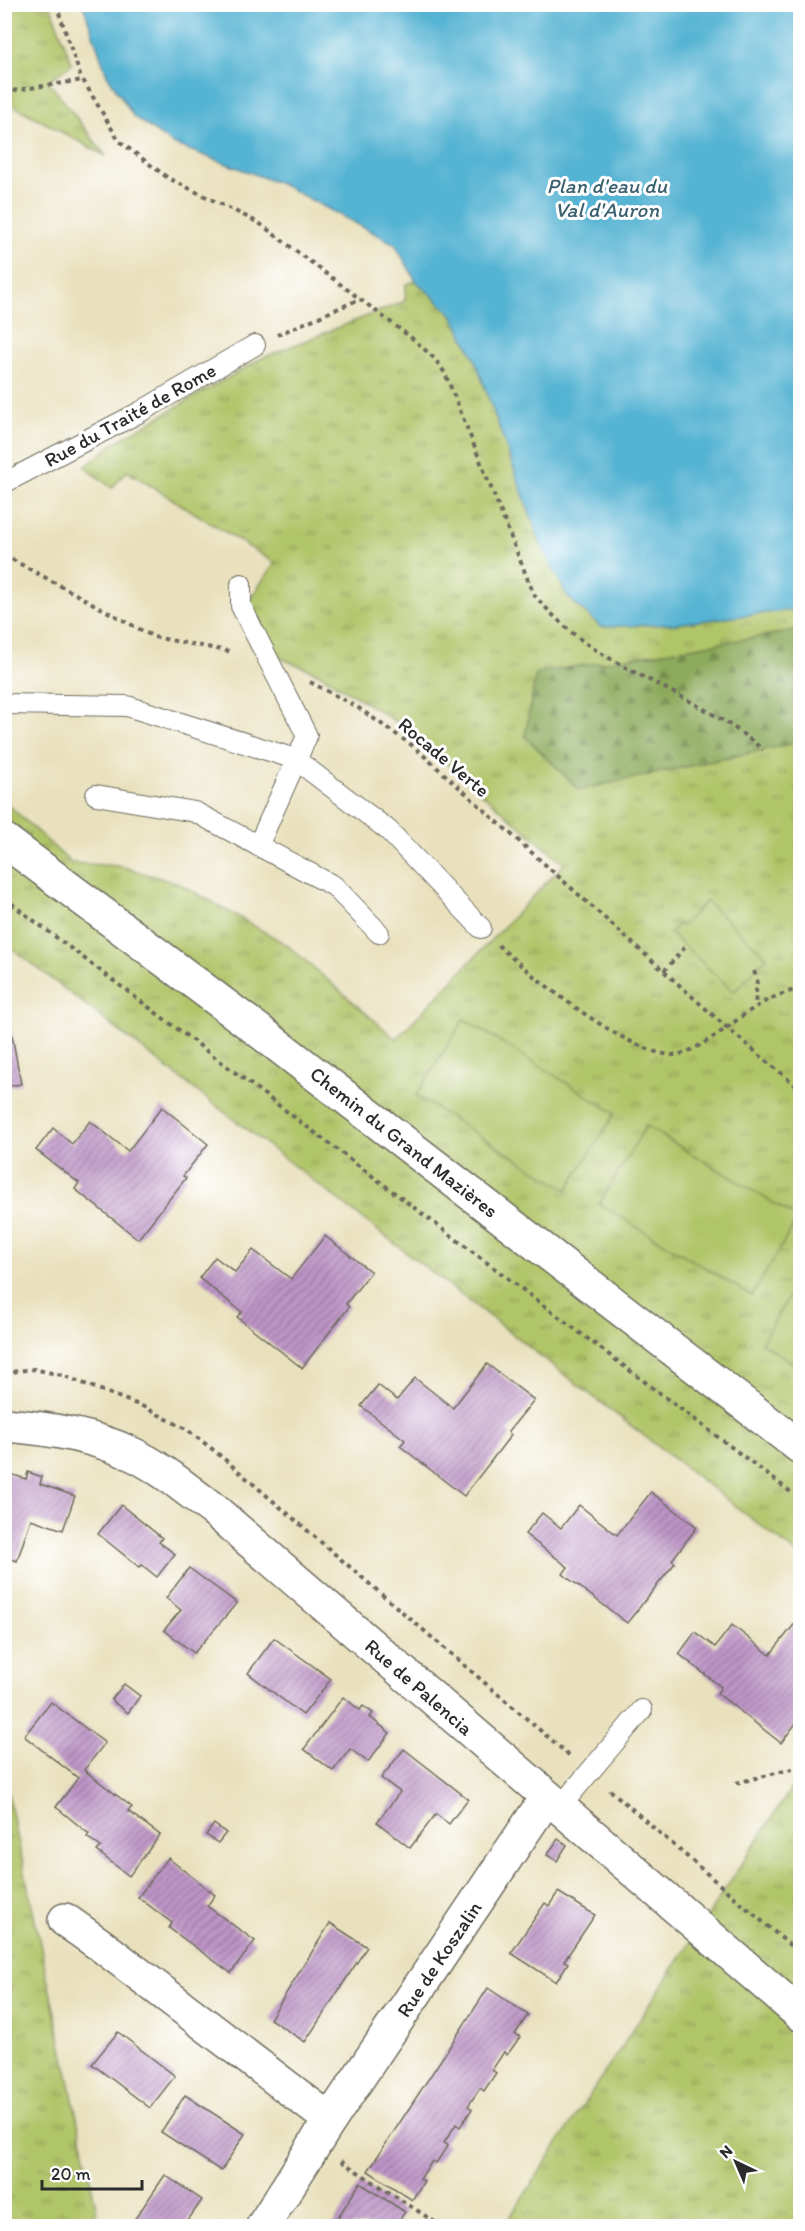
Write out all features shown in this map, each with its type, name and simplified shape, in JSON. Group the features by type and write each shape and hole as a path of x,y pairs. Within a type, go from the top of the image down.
{"street":[{"name":"Chemin du Grand Mazières","path":"4,840 258,1029 801,1446"},
{"name":"Rue de Palencia","path":"4,1425 76,1435 130,1453 173,1479 214,1510 801,2014"},
{"name":"Rue de Koszalin","path":"263,2226 323,2132 553,1803"},
{"path":"65,1920 102,1946 323,2132"}],"lane":[{"name":"Rue du Traité de Rome","path":"4,483 140,412 255,345"},
{"path":"241,584 241,606 272,663 307,736 258,846"},
{"path":"4,704 127,706 295,759 388,830 481,928"},
{"path":"96,795 195,812 334,886 379,933"},
{"path":"553,1803 591,1774 642,1710"}],"path":[{"path":"56,4 83,80 120,141 168,178 259,223 360,298 434,358 445,374 534,595 555,618 595,650 738,729 763,750"},
{"path":"4,92 83,80"},
{"path":"255,345 360,298"},
{"name":"Rocade Verte","path":"4,555 154,637 231,651 272,663 357,707 413,746 726,1027 801,1089"},
{"path":"4,898 801,1499"},
{"path":"481,928 516,962 584,1014 650,1049 676,1055 713,1039 755,1005 801,989"},
{"path":"664,971 685,947"},
{"path":"754,971 757,980 755,1005"},
{"path":"4,1373 33,1369 63,1375 144,1407 186,1429 216,1452 801,1954"},
{"path":"736,1783 801,1767"},
{"path":"323,2132 441,2226"}],"green space":[{"path":"4,5 50,5 72,64 48,81 106,156 5,101"},
{"path":"416,281 452,314 474,357 675,624 800,609 800,1556 5,943 4,801 71,863 120,866 180,884 286,944 396,1039 564,864 403,726 320,674 275,656 245,606 275,563 127,471 112,488 85,467 117,441 262,358 405,301 406,284"},
{"path":"800,630 800,742 579,790 525,736 536,673"},
{"path":"706,901 767,957 734,992 670,933 679,923 682,926"},
{"path":"464,1019 615,1113 567,1190 416,1096"},
{"path":"646,1126 798,1218 752,1296 599,1204"},
{"path":"800,1278 800,1367 761,1343"},
{"path":"800,1775 800,2226 504,2226"},
{"path":"5,1779 100,2226 5,2226"}],"water":[{"name":"Plan d'eau du Val d'Auron","path":"83,5 800,5 800,609 675,624 601,627 568,597 541,545 474,357 452,314 416,281 395,244 281,184 173,144 134,117 107,75"}],"building":[{"path":"7,1008 21,1084 4,1087 4,1009"},
{"path":"162,1107 208,1144 183,1176 186,1178 138,1239 75,1189 79,1183 36,1150 53,1128 72,1144 90,1121 128,1151"},
{"path":"325,1236 371,1272 346,1304 349,1307 302,1368 237,1317 242,1312 199,1278 215,1257 235,1272 253,1250 291,1279"},
{"path":"487,1364 534,1400 508,1432 511,1435 464,1496 400,1446 405,1440 361,1406 378,1385 397,1400 415,1378 453,1408"},
{"path":"4,1472 26,1479 28,1472 42,1477 40,1484 75,1496 63,1530 31,1519 17,1561 4,1557"},
{"path":"651,1492 697,1527 672,1560 675,1563 627,1623 563,1574 568,1567 525,1534 542,1513 561,1528 579,1505 617,1535"},
{"path":"121,1505 162,1538 159,1542 175,1554 157,1577 142,1565 139,1567 98,1534"},
{"path":"189,1568 237,1603 194,1653 164,1630 181,1610 166,1598"},
{"path":"800,1617 800,1718 781,1743 717,1693 721,1687 679,1654 695,1632 715,1647 732,1625 770,1655"},
{"path":"274,1638 331,1679 303,1715 248,1673"},
{"path":"124,1684 140,1696 128,1713 111,1700"},
{"path":"343,1697 360,1710 363,1706 373,1713 370,1717 390,1733 368,1762 350,1749 333,1771 304,1749"},
{"path":"51,1702 105,1743 84,1770 132,1807 128,1811 160,1835 129,1876 97,1851 101,1847 87,1837 89,1834 56,1807 78,1778 24,1736"},
{"path":"404,1749 468,1799 449,1824 436,1814 410,1848 377,1822 400,1792 381,1778"},
{"path":"214,1824 226,1833 218,1843 206,1835"},
{"path":"558,1839 567,1845 557,1861 547,1855"},
{"path":"168,1858 215,1895 207,1906 255,1941 231,1973 169,1928 172,1923 138,1897"},
{"path":"558,1892 595,1915 564,1961 568,1963 556,1982 511,1953 545,1903 549,1906"},
{"path":"330,1923 367,1947 305,2042 270,2019"},
{"path":"488,1988 528,2015 515,2034 520,2037 507,2055 504,2052 492,2070 496,2073 484,2091 480,2088 468,2106 472,2109 460,2127 456,2124 444,2143 448,2145 436,2163 432,2161 420,2179 424,2181 412,2200 368,2171"},
{"path":"118,2032 175,2076 150,2108 92,2064"},
{"path":"185,2095 245,2134 221,2171 161,2132"},
{"path":"165,2175 202,2200 184,2226 130,2226"},
{"path":"360,2183 405,2212 395,2226 332,2226"}]}
